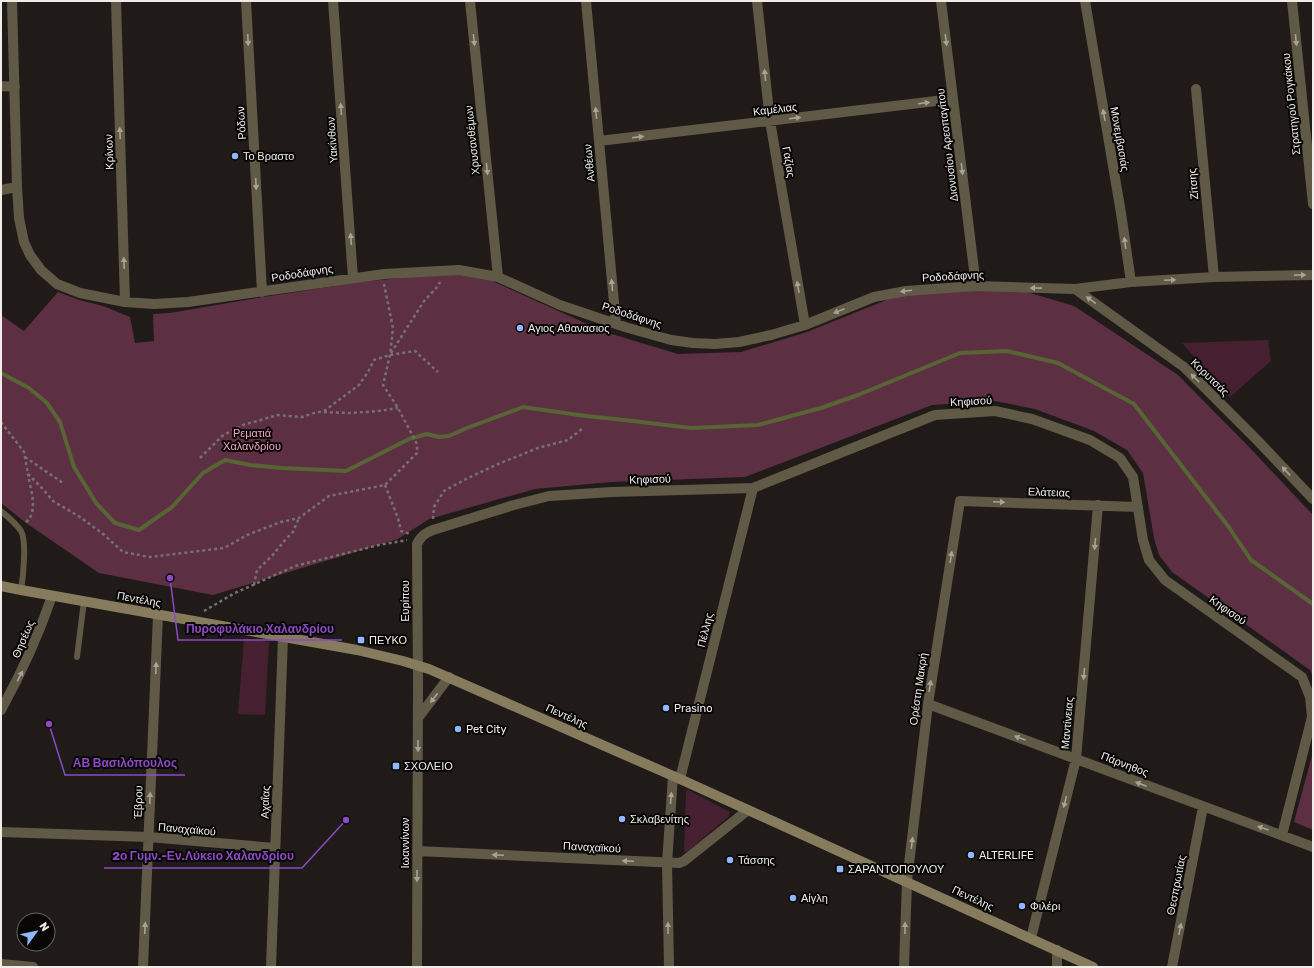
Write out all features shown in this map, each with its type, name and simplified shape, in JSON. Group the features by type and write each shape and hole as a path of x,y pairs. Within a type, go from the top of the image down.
{"main road":[{"name":"Πεντέλης","path":"1,586 357,650 417,665 449,677 676,777 1093,967"}],"street":[{"name":"Ροδοδάφνης","path":"12,1 17,187 19,218 24,242 30,255 40,270 57,284 80,293 125,302 154,304 188,302 353,278 397,273 459,270 498,277 560,305 616,324 671,340 715,344 739,342 771,335 805,325 874,297 906,291 976,286 1075,289 1131,282 1214,277 1313,275"},
{"name":"Κρίνων","path":"116,1 125,302"},
{"name":"Ρόδων","path":"246,1 262,292"},
{"name":"Υακίνθων","path":"334,1 353,278"},
{"name":"Χρυσανθέμων","path":"470,1 498,277"},
{"name":"Ανθέων","path":"586,1 616,324"},
{"name":"Γαζίας","path":"757,1 770,121 805,325"},
{"name":"Διονυσίου Αρεοπαγίτου","path":"941,1 976,286"},
{"name":"Μονεμβασιάς","path":"1085,1 1121,213 1131,282"},
{"name":"Στρατηγού Ρογκάκου","path":"1292,1 1313,192 1313,204"},
{"path":"1,86 15,87"},
{"name":"Ζίτσης","path":"1196,89 1214,277"},
{"name":"Καμέλιας","path":"599,141 953,99"},
{"path":"1,190 17,187"},
{"name":"Κορυτσάς","path":"1075,289 1184,368 1257,440 1313,499"},
{"name":"Κηφισού","path":"420,538 424,534 433,530 514,505 549,496 612,492 753,488 935,415 995,411 1032,419 1090,440 1120,458 1133,477 1143,540 1149,560 1165,580 1302,677 1310,697 1312,717 1282,835"},
{"name":"Πέλλης","path":"669,967 667,863 676,777 753,488"},
{"name":"Ελάτειας","path":"960,501 1138,507"},
{"name":"Ορέστη Μακρή","path":"904,967 907,881 928,704 960,501"},
{"name":"Μαντίνειας","path":"1031,938 1076,759 1098,505"},
{"name":"Ευρίπου","path":"417,665 417,544 420,538"},
{"name":"Θησέως","path":"1,710 26,663 40,631 52,596"},
{"name":"Έβρου","path":"143,967 158,615"},
{"name":"Αχαΐας","path":"270,967 283,637"},
{"name":"Ιωαννίνων","path":"416,967 417,665"},
{"path":"418,718 449,677"},
{"name":"Πάρνηθος","path":"928,704 1313,847"},
{"name":"Θεσπρωτίας","path":"1172,967 1203,807"},
{"name":"Παναχαϊκού","path":"417,851 679,863 684,862 748,810"},
{"name":"Παναχαϊκού","path":"1,832 149,838 275,848"},
{"path":"1057,950 1058,967"},
{"path":"1,964 33,967"}],"lane":[{"path":"1,511 22,532 24,568 21,590"},
{"path":"77,657 84,601"}],"path":[{"path":"390,355 424,301 438,286 446,270"},
{"path":"28,474 53,501 80,517 102,533 123,552 150,557 224,548 247,535 282,522 299,518 329,496 385,485 417,453 417,444 398,408 383,385 390,355 393,328 384,283"},
{"path":"323,412 359,385 374,360 390,355 414,351 438,372"},
{"path":"200,458 222,436 243,425 278,416 302,417 317,412 371,412 398,408"},
{"path":"1,422 24,452 28,474 33,512 30,520 19,528"},
{"path":"433,530 434,508 444,491 498,464 538,448 568,440 583,428"},
{"path":"25,457 63,483"},
{"path":"385,485 398,518 401,531"},
{"path":"254,585 257,570 272,556 293,532 299,518"},
{"path":"188,620 235,593 295,566 379,545 420,538"}],"shaded area":[{"path":"1268,340 1271,361 1230,397 1182,343"},
{"path":"244,638 269,642 265,715 238,714"},
{"path":"688,790 730,812 729,816 688,851 684,852 686,791"}],"green space":[{"name":"Ρεματιά Χαλανδρίου","path":"448,273 492,281 605,332 678,354 741,352 807,332 899,295 1010,287 1074,306 1178,375 1313,515 1313,677 1310,670 1172,572 1159,555 1154,538 1143,473 1127,450 1094,431 1035,409 995,401 932,405 745,477 611,482 535,489 429,519 398,539 213,595 99,573 26,523 1,503 1,315 24,331 58,292 79,300 103,306 130,317 135,343 154,341 153,314 170,313 361,282"},
{"path":"1313,752 1313,830 1294,822"}],"waterway":[{"path":"1,373 29,388 47,403 60,422 74,467 96,503 115,523 139,530 172,507 203,473 225,460 250,465 282,468 346,471 409,439 427,434 439,437 449,436 523,407 691,428 758,425 821,408 858,395 960,353 1007,351 1058,363 1134,404 1228,526 1251,560 1313,604"}],"place":[{"name":"Το Βραστο","path":"235,156"},
{"name":"Αγιος Αθανασιος","path":"520,328"},
{"name":"Πυροφυλάκιο Χαλανδρίου","path":"170,578"},
{"name":"ΠΕΥΚΟ","path":"361,640"},
{"name":"Prasino","path":"666,708"},
{"name":"ΑΒ Βασιλόπουλος","path":"49,724"},
{"name":"Pet City","path":"458,729"},
{"name":"ΣΧΟΛΕΙΟ","path":"396,766"},
{"name":"Σκλαβενίτης","path":"622,819"},
{"name":"2ο Γυμν.-Εν.Λύκειο Χαλανδρίου","path":"346,820"},
{"name":"ALTERLIFE","path":"971,855"},
{"name":"Τάσσης","path":"730,860"},
{"name":"ΣΑΡΑΝΤΟΠΟΥΛΟΥ","path":"840,869"},
{"name":"Αίγλη","path":"793,898"},
{"name":"Φιλέρι","path":"1022,906"}]}
